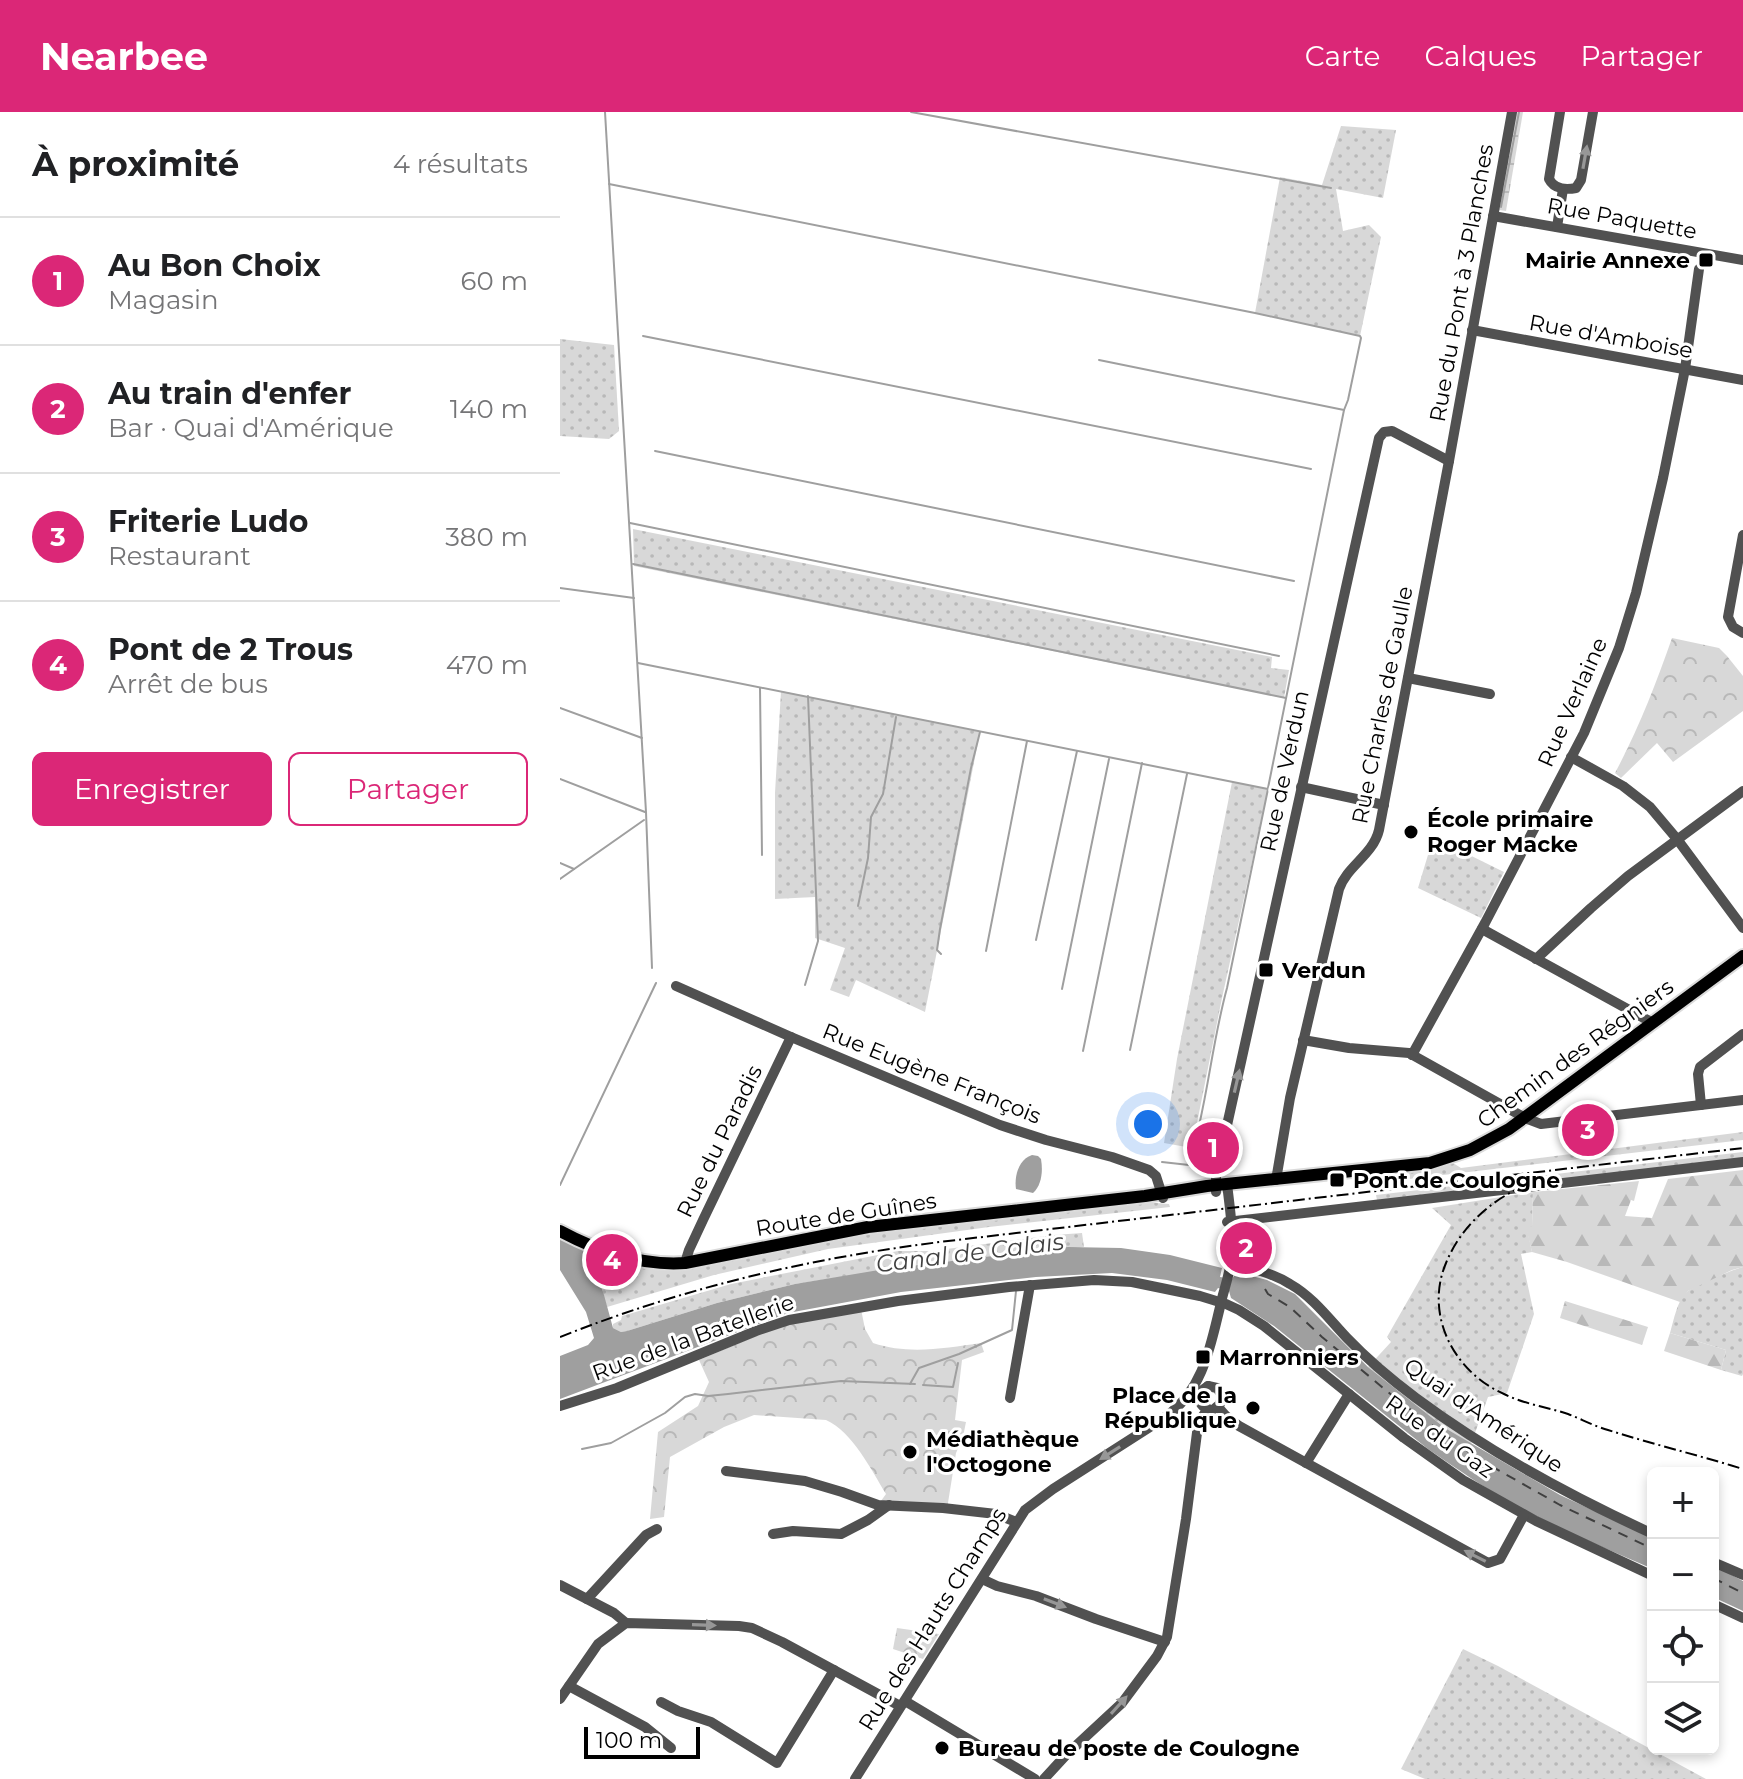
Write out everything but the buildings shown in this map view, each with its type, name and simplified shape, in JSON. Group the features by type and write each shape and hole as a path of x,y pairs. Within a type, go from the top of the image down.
{"main road":[{"name":"Chemin des Régniers","path":"1222,1188 1442,1160 1485,1143 1525,1118 1743,956"},
{"name":"Chemin des Régniers","path":"1222,1188 1295,1184 1325,1175"},
{"name":"Route de Guînes","path":"560,1231 616,1255 660,1263 685,1263 868,1227 1145,1196 1178,1197 1222,1188"}],"street":[{"name":"Rue du Pont à 3 Planches","path":"1449,461 1512,112"},
{"path":"1560,112 1549,179 1563,189 1579,186 1593,112"},
{"path":"1557,227 1563,189"},
{"name":"Rue Paquette","path":"1493,216 1743,260"},
{"name":"Rue Verlaine","path":"1412,1055 1482,929 1571,757 1597,704 1622,640 1663,478 1685,369 1699,269"},
{"name":"Rue d'Amboise","path":"1472,330 1743,380"},
{"name":"Rue de Verdun","path":"1229,1265 1228,1222 1222,1188 1216,1175 1379,438 1384,432 1392,431 1449,461"},
{"name":"Rue Charles de Gaulle","path":"1276,1180 1288,1106 1340,885 1374,844 1379,830 1449,461"},
{"path":"1743,535 1728,617 1733,627 1743,633"},
{"path":"1408,678 1490,694"},
{"path":"1571,757 1617,782 1656,813 1743,928"},
{"path":"1301,787 1384,805"},
{"path":"1536,959 1604,896 1743,791"},
{"path":"1482,929 1653,1023"},
{"name":"Rue Eugène François","path":"676,986 1007,1127 1149,1170 1156,1176 1162,1195"},
{"path":"1701,1105 1700,1067 1743,1034"},
{"name":"Rue du Paradis","path":"685,1263 791,1037"},
{"path":"1303,1040 1412,1055 1537,1123 1743,1100"},
{"path":"1228,1222 1743,1162"},
{"path":"1222,1298 1229,1265"},
{"name":"Quai d'Amérique","path":"1229,1265 1276,1276 1303,1292 1348,1340 1428,1406 1479,1441 1565,1492 1647,1531"},
{"name":"Rue de la Batellerie","path":"560,1406 617,1388 789,1320 898,1301 1094,1280 1132,1282 1222,1298"},
{"path":"1010,1398 1030,1285"},
{"name":"Rue des Hauts Champs","path":"1174,1411 1192,1390 1206,1364 1222,1298"},
{"name":"Rue du Gaz","path":"1222,1298 1264,1326 1441,1465 1524,1515 1647,1573"},
{"path":"1206,1364 1200,1402 1203,1407 1213,1408 1488,1563 1500,1559 1524,1515"},
{"path":"1044,1779 1122,1703 1165,1642 1170,1626 1198,1425 1203,1414 1222,1401 1222,1394 1216,1387 1204,1389"},
{"name":"Rue des Hauts Champs","path":"855,1779 1016,1522 1037,1500 1204,1389"},
{"path":"1306,1463 1349,1394"},
{"path":"726,1471 805,1481 878,1505 996,1514 1016,1522"},
{"path":"773,1534 793,1531 841,1534 889,1505"},
{"path":"587,1599 646,1535 657,1529"},
{"path":"1719,1565 1743,1575"},
{"path":"982,1579 1165,1642"},
{"path":"560,1585 614,1613 626,1623"},
{"path":"1719,1607 1743,1618"},
{"path":"560,1699 598,1644 626,1623 745,1626 903,1703 1035,1779"},
{"path":"661,1702 711,1722 777,1763 834,1670"},
{"path":"569,1686 645,1727 671,1748"}],"green space":[{"path":"1516,112 1523,112 1506,211 1499,210"},
{"path":"1341,126 1396,130 1383,198 1336,189 1343,231 1369,225 1381,237 1360,336 1255,313 1280,177 1322,185"},
{"path":"560,339 614,345 619,431 609,439 560,436"},
{"path":"633,529 1272,657 1271,668 1289,670 1284,698 634,566"},
{"path":"1672,638 1719,648 1727,656 1743,676 1743,711 1673,762 1657,743 1621,778 1615,773 1646,707"},
{"path":"781,691 980,732 925,1012 856,980 849,997 830,990 845,948 815,938 815,897 775,899 775,793"},
{"path":"1232,782 1268,789 1192,1148 1164,1143 1177,1059"},
{"path":"1434,835 1504,872 1481,918 1418,888"},
{"path":"1743,1132 1743,1140 1375,1183 1374,1174 1453,1163 1461,1168"},
{"path":"1743,1152 1743,1158 1377,1200 1376,1195"},
{"path":"1743,1170 1743,1267 1688,1291 1680,1302 1532,1252 1526,1228 1532,1226 1533,1192 1639,1181 1634,1201 1631,1200 1625,1216 1652,1218 1668,1179"},
{"path":"1533,1192 1532,1227 1527,1229 1532,1252 1521,1254 1534,1314 1507,1393 1488,1397 1471,1444 1445,1428 1368,1367 1391,1342 1387,1337 1451,1225 1432,1208"},
{"path":"1144,1202 1169,1204 1170,1207 828,1249 714,1275 607,1307 589,1254 560,1239 560,1236 598,1256 632,1265 683,1268 832,1237 949,1221"},
{"path":"1082,1233 1084,1247 931,1263 795,1284 717,1303 627,1331 613,1328 622,1316 731,1284 898,1251 931,1251"},
{"path":"1743,1267 1742,1376 1721,1370 1726,1350 1670,1333 1679,1305 1688,1291"},
{"path":"1565,1301 1648,1327 1642,1345 1560,1318"},
{"path":"861,1309 865,1329 873,1343 886,1347 914,1350 981,1343 984,1352 962,1360 955,1420 966,1422 956,1453 947,1509 878,1505 886,1494 868,1463 853,1442 826,1420 754,1415 724,1427 670,1457 664,1517 650,1519 658,1432 698,1406 709,1382 699,1360 797,1321"},
{"path":"1670,1333 1726,1350 1721,1370 1664,1351"},
{"path":"897,1628 939,1634 923,1659 893,1649"},
{"path":"1463,1649 1647,1747 1647,1755 1662,1755 1706,1779 1425,1779 1401,1769"}],"shaded area":[{"path":"1032,1155 1041,1159 1042,1168 1040,1182 1033,1193 1016,1189 1021,1164"},
{"path":"560,1239 589,1253 613,1328 621,1332 717,1303 795,1284 885,1269 1068,1247 1121,1248 1170,1255 1222,1268 1220,1277 1232,1279 1237,1272 1267,1280 1295,1294 1368,1367 1445,1428 1560,1495 1647,1535 1647,1566 1550,1523 1472,1479 1428,1449 1274,1326 1231,1298 1229,1291 1218,1288 1215,1292 1167,1280 1112,1273 1036,1277 901,1292 788,1313 560,1399 560,1356 588,1345 594,1338 586,1312 560,1270"},
{"path":"1719,1568 1743,1581 1743,1611 1719,1600"}],"waterway":[{"path":"605,112 646,812 652,968"},
{"path":"911,112 1331,188"},
{"path":"1501,207 1519,112"},
{"path":"609,184 1360,336 1344,410"},
{"path":"643,336 1311,469"},
{"path":"1099,360 1344,410 1268,788"},
{"path":"655,451 1294,581"},
{"path":"630,523 1279,656"},
{"path":"633,564 1286,698"},
{"path":"560,588 634,598"},
{"path":"638,663 1268,789 1189,1165 1162,1162"},
{"path":"760,688 762,855"},
{"path":"805,985 818,941 808,696"},
{"path":"560,708 642,738"},
{"path":"858,906 868,858 871,817 883,794 896,717"},
{"path":"941,954 937,950 940,929 980,732"},
{"path":"986,951 1027,741"},
{"path":"1036,940 1077,751"},
{"path":"1062,989 1109,759"},
{"path":"1083,1051 1142,763"},
{"path":"1130,1050 1187,774"},
{"path":"560,779 645,812"},
{"path":"560,879 644,820"},
{"path":"560,863 574,869"},
{"path":"560,1185 656,983"},
{"path":"910,1384 919,1368 1012,1330 1016,1291"},
{"path":"923,1385 953,1387 958,1363"},
{"path":"582,1449 611,1443 665,1413 685,1397 695,1394 708,1396 841,1381 915,1384"}],"ferry route":[{"path":"1265,1289 1400,1402 1477,1458 1560,1505 1647,1546"},
{"path":"1719,1581 1743,1593"}],"railway":[{"path":"560,1337 656,1303 751,1276 897,1248 1743,1148"},
{"path":"1545,1179 1499,1199 1473,1221 1453,1248 1440,1283 1439,1302 1448,1340 1458,1357 1486,1384 1512,1397 1608,1430 1743,1469"}],"place":[{"name":"Mairie Annexe","path":"1706,260"},
{"name":"École primaire Roger Macke","path":"1411,832"},
{"name":"Verdun","path":"1266,970"},
{"name":"Friterie Ludo","path":"1588,1130"},
{"name":"Au Bon Choix","path":"1213,1148"},
{"name":"Pont de Coulogne","path":"1337,1180"},
{"name":"Au train d'enfer","path":"1246,1248"},
{"name":"Pont de 2 Trous","path":"612,1260"},
{"name":"Marronniers","path":"1203,1357"},
{"name":"Place de la République","path":"1253,1408"},
{"name":"Médiathèque l'Octogone","path":"910,1452"},
{"name":"Bureau de poste de Coulogne","path":"942,1748"}],"water label":[{"name":"Canal de Calais","path":"970,1253"}]}
